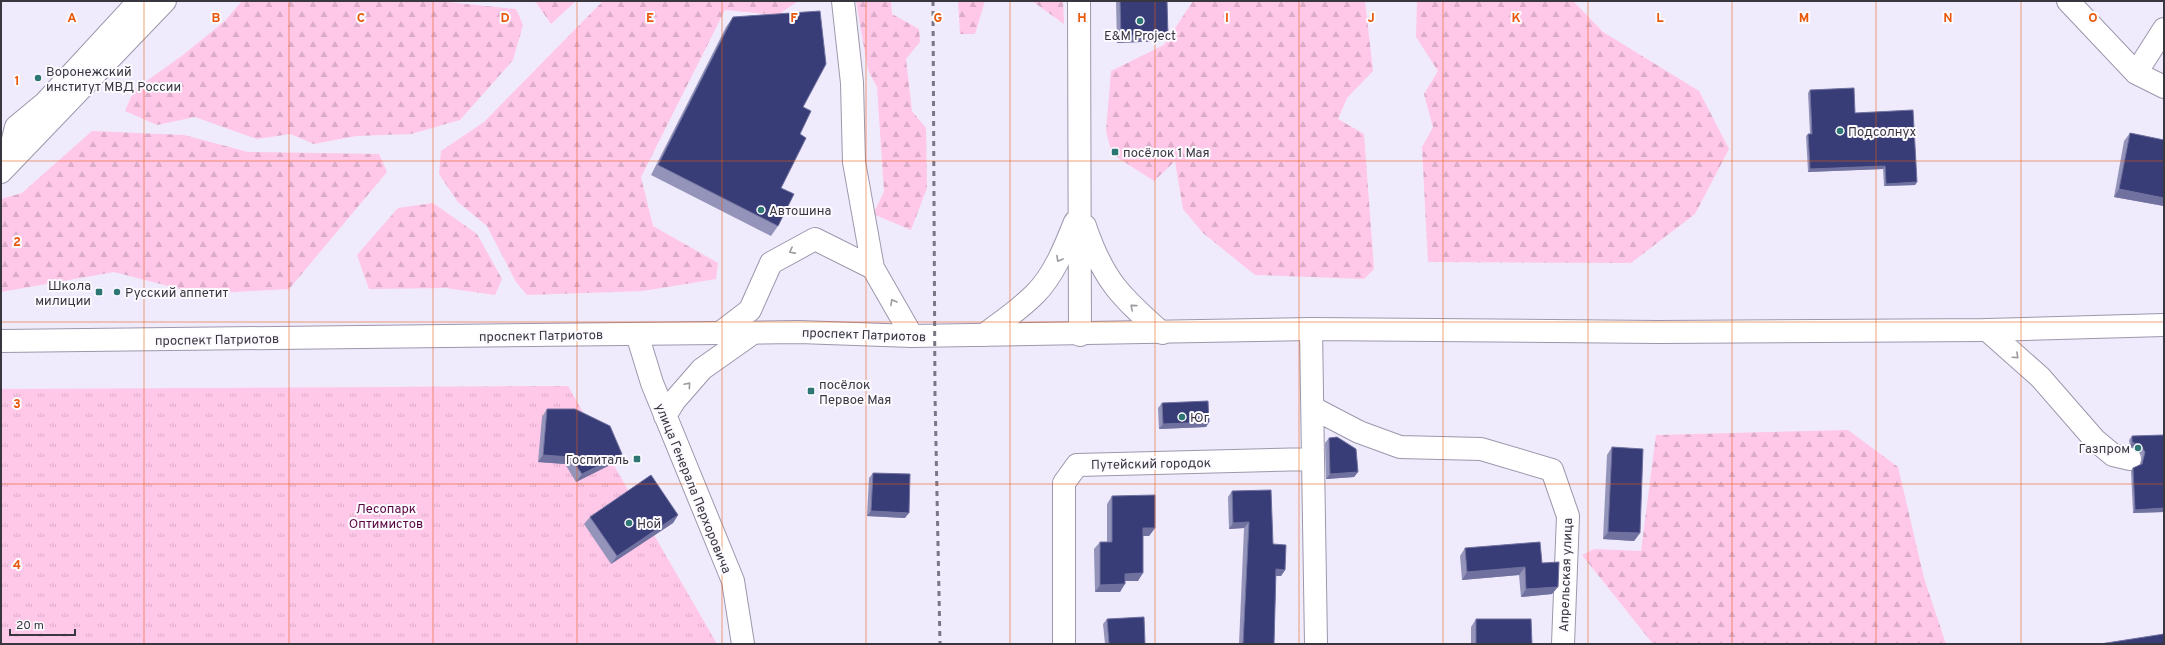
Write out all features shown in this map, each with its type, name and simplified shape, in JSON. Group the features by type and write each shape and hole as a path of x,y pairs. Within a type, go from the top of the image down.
{"main road":[{"path":"4,169 8,126 45,103 140,1"},
{"path":"4,169 165,1"},
{"path":"843,1 852,83 854,162 874,268 912,336"},
{"path":"1078,1 1080,334"},
{"path":"2068,1 2136,73 2164,87"},
{"path":"2136,73 2164,29"},
{"path":"1080,210 1091,245 1103,270 1127,302 1162,333"},
{"path":"984,335 1039,289 1051,274 1065,249 1080,210"},
{"path":"720,333 750,310 771,263 815,239 874,268"},
{"name":"проспект Патриотов","path":"1,342 799,332 912,336 1162,333 1311,329 1658,332 1987,330 2164,325"},
{"path":"1311,329 1316,644"},
{"path":"1987,330 2040,378 2095,440 2113,455 2130,459"},
{"path":"665,416 675,400 702,369 752,333"},
{"name":"улица Генерала Перхоровича","path":"637,334 652,383 733,581 743,644"},
{"name":"Апрельская улица","path":"1313,408 1359,432 1400,447 1481,449 1552,470 1568,516 1563,644"},
{"name":"Путейский городок","path":"1064,644 1064,483 1076,464 1313,459"}],"green space":[{"path":"242,1 439,1 516,9 523,25 513,60 460,120 411,134 356,136 314,144 290,134 257,139 195,117 157,125 125,111 134,90 183,55 225,21"},
{"path":"535,1 576,1 551,24"},
{"path":"603,1 798,1 778,15 725,10 641,177 653,226 718,263 716,279 643,291 527,295 516,282 487,226 458,202 439,174 441,151 484,122"},
{"path":"856,1 891,1 892,14 919,29 920,42 906,59 912,111 926,128 927,188 911,230 873,214 884,192 877,87 868,70"},
{"path":"958,1 985,1 975,34 960,34"},
{"path":"1032,1 1063,1 1064,24"},
{"path":"1193,1 1365,1 1373,71 1347,98 1338,119 1364,134 1374,269 1364,279 1255,275 1203,233 1183,209 1175,161 1154,181 1112,154 1106,131 1111,71 1164,45"},
{"path":"1417,1 1573,1 1603,32 1699,91 1729,149 1695,214 1631,263 1428,262 1422,147 1433,127 1424,94 1438,71 1416,37"},
{"path":"92,131 184,135 248,152 379,154 387,172 289,289 199,294 114,272 1,292 1,199 22,193"},
{"path":"433,203 477,234 502,279 495,295 446,288 369,289 357,255 398,208"},
{"name":"Лесопарк Оптимистов","path":"568,386 717,644 1,644 1,389"},
{"path":"1848,430 1898,467 1924,578 1946,644 1653,644 1582,555 1594,549 1641,551 1656,435"}],"building":[{"name":"E&M Project","path":"1120,1 1167,1 1168,35 1121,36"},
{"path":"820,11 826,64 803,107 811,111 800,134 806,138 781,188 794,194 778,226 658,165 733,17"},
{"path":"1854,88 1855,113 1913,110 1917,182 1886,184 1885,166 1810,169 1808,134 1812,134 1810,90"},
{"path":"2130,133 2164,140 2164,198 2119,189"},
{"name":"Юг","path":"1208,401 1209,422 1163,424 1162,403"},
{"path":"547,409 575,409 610,426 622,454 582,474 570,457 543,455"},
{"path":"2164,435 2164,508 2135,510 2133,468 2142,464 2145,452 2141,446 2132,442 2132,436"},
{"path":"1337,437 1356,449 1358,472 1330,474 1329,438"},
{"path":"1612,447 1643,449 1640,533 1608,532"},
{"path":"873,473 910,474 909,513 871,511"},
{"name":"Ной","path":"651,475 678,515 617,556 590,517"},
{"path":"1271,490 1273,544 1286,545 1285,570 1276,569 1274,644 1243,644 1249,522 1233,523 1232,491"},
{"path":"1155,495 1155,528 1143,528 1143,573 1125,574 1125,584 1100,585 1100,542 1112,542 1112,496"},
{"path":"1540,542 1542,563 1559,562 1558,587 1526,589 1525,567 1467,572 1465,548"},
{"path":"1144,617 1145,644 1109,644 1107,619"},
{"path":"1476,619 1531,619 1532,644 1476,644"},
{"path":"2164,634 2164,644 2100,644"}],"railway":[{"path":"933,1 935,395 940,644"}],"place":[{"name":"E&M Project","path":"1140,21"},
{"name":"Воронежский институт МВД России","path":"38,78"},
{"name":"Подсолнух","path":"1840,131"},
{"name":"посёлок 1 Мая","path":"1115,152"},
{"name":"Автошина","path":"761,210"},
{"name":"Школа милиции","path":"99,292"},
{"name":"Русский аппетит","path":"117,292"},
{"name":"посёлок Первое Мая","path":"811,391"},
{"name":"Юг","path":"1182,417"},
{"name":"Газпром","path":"2138,448"},
{"name":"Госпиталь","path":"637,459"},
{"name":"Ной","path":"629,523"}]}
